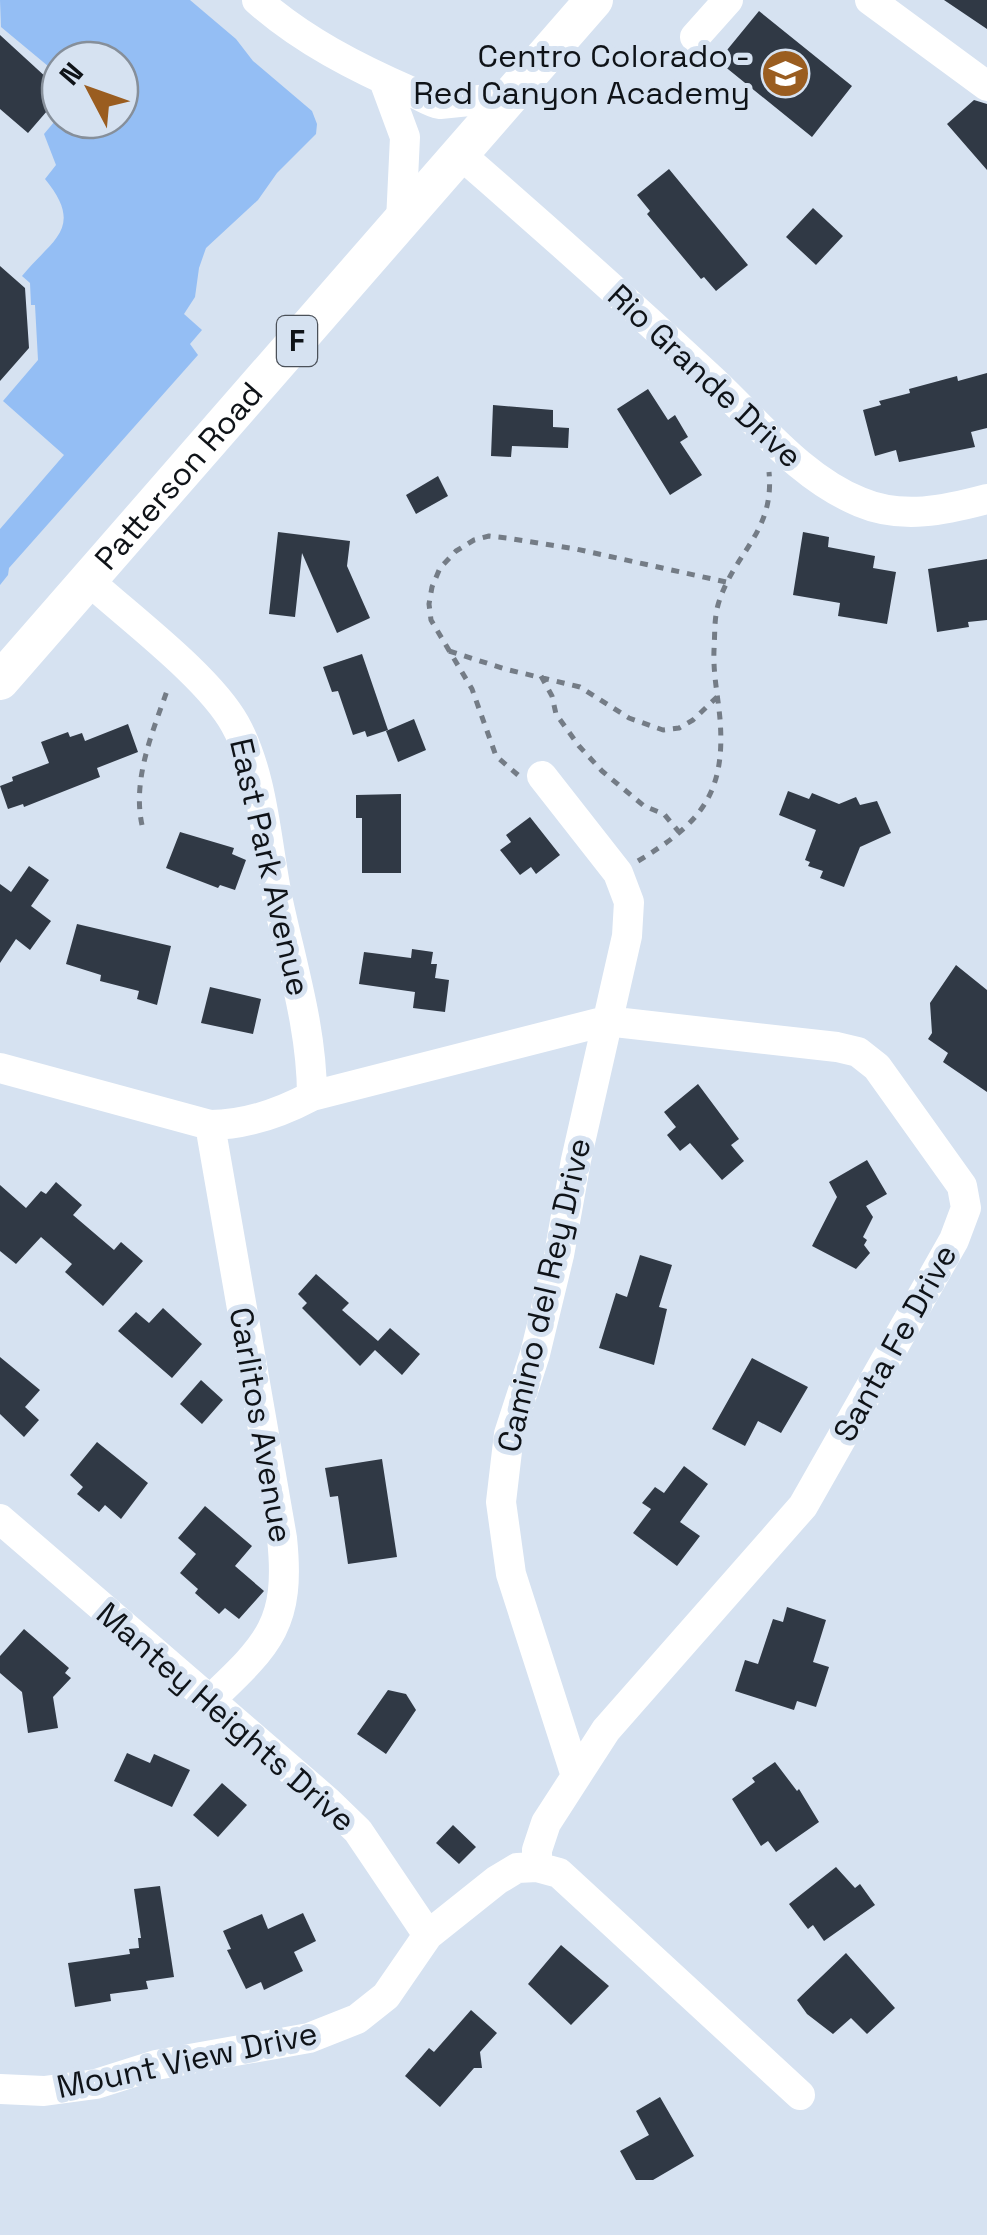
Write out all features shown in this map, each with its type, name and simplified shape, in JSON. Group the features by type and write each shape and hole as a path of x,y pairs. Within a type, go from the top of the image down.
{"main road":[{"name":"Patterson Road","path":"0,681 594,0"}],"street":[{"path":"258,0 302,34 384,83 440,104 509,98"},
{"path":"696,37 728,0"},
{"path":"870,0 987,86"},
{"path":"384,83 405,137 401,221"},
{"name":"Rio Grande Drive","path":"460,154 828,487 864,504 905,512 947,510 987,499"},
{"name":"East Park Avenue","path":"88,580 212,692 236,724 248,758 305,1017 312,1096"},
{"name":"Camino del Rey Drive","path":"542,776 618,872 629,902 627,936 559,1256 535,1354 509,1434 501,1502 510,1574 576,1776"},
{"name":"Santa Fe Drive","path":"0,1068 210,1125 232,1125 284,1111 312,1096 606,1021 858,1052 877,1067 962,1186 966,1208 954,1240 803,1506 606,1730 546,1824 536,1850 537,1866"},
{"name":"Carlitos Avenue","path":"210,1125 286,1578 278,1616 263,1646 210,1700"},
{"name":"Mantey Heights Drive","path":"0,1519 358,1831 428,1935"},
{"path":"428,1935 517,1868 537,1866 559,1873 800,2095"},
{"name":"Mount View Drive","path":"0,2089 44,2091 96,2084 156,2065 309,2038 358,2019 386,1996 428,1935"}],"path":[{"path":"618,872 662,847 692,822 711,795 721,771 714,662 716,621 726,582 762,528 769,504 768,465 782,448"},
{"path":"542,776 514,774 496,756 480,706 431,620 429,604 440,568 474,540 489,536 576,548 726,582"},
{"path":"449,651 580,687 629,718 663,730 679,728 717,697"},
{"path":"142,824 138,803 141,774 167,689 180,663"},
{"path":"541,676 556,714 579,746 602,771 644,806 664,814 679,832"}],"shaded area":[{"path":"0,0 190,0 312,111 317,124 316,134 277,173 258,200 206,248 195,297 184,314 202,330 190,344 198,355 9,568 0,585 0,529 64,455 3,401 38,360 35,305 31,305 30,283 22,276 53,243 63,222 63,210 45,179 56,165 46,140 140,140 140,40 40,40 40,59 1,27"}],"building":[{"path":"944,0 987,0 987,29"},
{"name":"Centro Colorado - Red Canyon Academy","path":"759,11 852,86 812,137 718,61"},
{"path":"0,35 40,72 40,119 28,133 0,109"},
{"path":"974,100 987,104 987,170 947,124"},
{"path":"669,169 748,265 716,291 704,277 701,279 647,214 650,211 637,195"},
{"path":"813,208 843,236 816,265 786,237"},
{"path":"0,266 25,288 29,348 0,381"},
{"path":"987,373 987,428 971,432 975,447 899,462 896,450 875,456 863,410 881,405 879,401 910,393 909,389 957,376 958,381"},
{"path":"648,389 668,420 675,415 688,437 680,442 702,475 670,495 617,409"},
{"path":"493,405 553,410 553,427 569,428 568,448 512,446 511,457 491,456"},
{"path":"438,476 448,496 416,514 406,495"},
{"path":"278,532 350,541 347,566 370,618 337,633 302,553 295,617 269,614"},
{"path":"803,532 829,537 828,547 875,556 873,568 896,572 887,624 838,616 840,603 793,595"},
{"path":"987,559 987,620 937,632 928,569"},
{"path":"362,654 388,730 367,737 365,731 353,735 338,691 332,692 323,667"},
{"path":"414,719 426,750 398,762 386,731"},
{"path":"128,724 138,752 97,768 100,777 24,807 23,804 8,809 0,786 13,781 12,777 49,763 41,742 68,732 70,737 82,733 85,741"},
{"path":"788,791 809,799 812,793 839,804 856,797 860,805 877,801 891,833 860,847 844,887 820,878 823,871 808,866 810,862 805,860 816,830 779,815"},
{"path":"401,794 401,873 362,873 362,818 356,818 356,795"},
{"path":"530,817 560,855 536,874 531,867 520,875 500,850 511,842 506,835"},
{"path":"180,832 234,848 232,854 246,860 235,890 220,885 218,888 166,868"},
{"path":"29,866 49,880 31,906 51,921 30,950 16,939 0,963 0,884 11,892"},
{"path":"77,924 171,946 157,1005 137,999 139,991 100,981 101,975 66,964"},
{"path":"412,949 433,952 431,964 437,964 435,978 449,980 445,1012 413,1008 415,992 359,984 364,952 411,958"},
{"path":"956,965 987,990 987,1092 943,1062 948,1053 928,1039 932,1033 930,1003"},
{"path":"210,987 261,999 253,1034 201,1023"},
{"path":"698,1084 739,1139 731,1145 744,1161 722,1180 690,1143 680,1151 667,1135 676,1127 664,1112"},
{"path":"867,1160 887,1194 866,1206 873,1217 863,1237 870,1253 856,1269 812,1246 837,1197 829,1182"},
{"path":"56,1182 82,1205 73,1215 114,1250 121,1242 143,1261 103,1306 65,1272 72,1264 41,1237 16,1264 0,1251 0,1185 26,1208 41,1191 46,1194"},
{"path":"640,1255 672,1265 659,1307 667,1309 654,1365 599,1348 616,1293 627,1297"},
{"path":"316,1274 349,1303 342,1310 378,1341 390,1328 420,1354 402,1375 375,1350 360,1366 302,1308 307,1303 298,1294"},
{"path":"163,1308 202,1344 172,1378 118,1331 136,1312 149,1323"},
{"path":"0,1357 40,1390 25,1407 39,1420 24,1437 0,1414"},
{"path":"752,1358 808,1387 781,1433 758,1421 745,1446 712,1429"},
{"path":"201,1380 223,1400 202,1424 180,1404"},
{"path":"97,1442 148,1483 121,1519 105,1505 99,1512 77,1494 83,1487 70,1475"},
{"path":"382,1459 397,1557 348,1564 338,1496 330,1497 325,1468"},
{"path":"684,1466 708,1484 680,1522 700,1536 677,1566 633,1533 651,1509 642,1503 655,1487 664,1493"},
{"path":"205,1506 252,1546 235,1566 264,1591 239,1619 225,1608 219,1614 180,1573 196,1554 178,1538"},
{"path":"787,1607 826,1620 813,1662 829,1667 816,1707 797,1701 794,1710 735,1691 745,1660 758,1664 773,1619 783,1622"},
{"path":"24,1629 69,1668 65,1673 71,1678 53,1697 58,1728 28,1733 22,1692 0,1673 0,1656"},
{"path":"388,1690 406,1694 416,1710 386,1754 357,1734"},
{"path":"127,1753 150,1763 154,1754 190,1770 172,1807 114,1781"},
{"path":"775,1762 799,1789 819,1822 776,1852 768,1841 761,1846 732,1799"},
{"path":"222,1783 247,1805 218,1837 193,1815"},
{"path":"453,1825 476,1847 459,1864 436,1843"},
{"path":"836,1867 855,1888 860,1884 875,1905 824,1941 813,1925 808,1929 789,1904"},
{"path":"160,1886 174,1977 146,1981 148,1989 110,1994 111,2001 75,2007 68,1963 130,1954 129,1949 139,1948 134,1889"},
{"path":"303,1913 316,1941 294,1952 303,1971 264,1990 261,1982 246,1989 227,1950 231,1949 223,1931 262,1914 268,1929"},
{"path":"561,1945 609,1986 571,2025 528,1984"},
{"path":"846,1953 895,2008 867,2034 851,2018 833,2034 807,2014 797,2000"},
{"path":"471,2010 497,2033 480,2052 482,2068 474,2068 440,2107 405,2076 429,2048 434,2052"},
{"path":"660,2097 694,2156 653,2180 636,2180 620,2151 649,2135 636,2111"}],"place":[{"name":"Centro Colorado - Red Canyon Academy","path":"785,74"}]}
